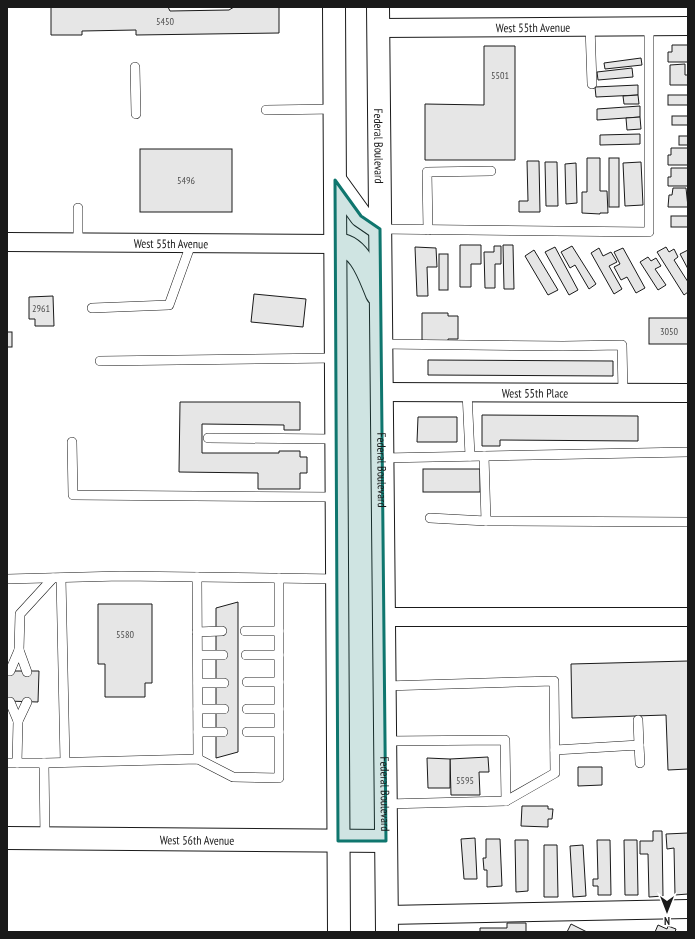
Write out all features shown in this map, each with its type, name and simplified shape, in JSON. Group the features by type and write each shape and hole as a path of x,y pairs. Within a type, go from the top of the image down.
{"main road":[{"path":"334,7 339,932"},
{"name":"Federal Boulevard","path":"378,17 387,923"},
{"path":"335,180 361,216 380,229"},
{"path":"335,244 343,244 355,252 364,265 380,302"},
{"name":"West 56th Avenue","path":"7,838 386,841"}],"street":[{"name":"West 55th Avenue","path":"378,17 590,26 688,26"},
{"name":"West 55th Avenue","path":"7,242 335,244"},
{"name":"West 55th Place","path":"382,392 688,393"},
{"path":"384,617 688,617"},
{"path":"387,923 688,909"}],"lane":[{"path":"590,26 592,84"},
{"path":"380,229 649,232 649,26"},
{"path":"135,68 136,114"},
{"path":"266,110 334,108"},
{"path":"428,230 427,172 491,171"},
{"path":"78,208 78,243"},
{"path":"92,308 169,305 191,244"},
{"path":"381,344 563,346 622,345 623,393"},
{"path":"100,361 336,358"},
{"path":"467,392 470,456"},
{"path":"208,438 336,439"},
{"path":"72,442 73,495 336,497"},
{"path":"382,458 688,452"},
{"path":"484,456 486,521"},
{"path":"430,518 486,521 688,522"},
{"path":"7,579 121,576 338,579"},
{"path":"197,577 198,759"},
{"path":"27,672 19,650 20,614 57,578"},
{"path":"57,578 65,762"},
{"path":"7,763 198,759 233,778 279,778 279,578"},
{"path":"197,632 222,631"},
{"path":"245,631 279,631"},
{"path":"10,671 19,650"},
{"path":"198,655 223,655"},
{"path":"246,655 279,655"},
{"path":"384,686 554,681 555,773 506,801 386,804"},
{"path":"247,682 279,682"},
{"path":"198,683 224,683"},
{"path":"10,702 18,722"},
{"path":"17,763 18,722 27,702"},
{"path":"198,709 224,709"},
{"path":"247,709 279,709"},
{"path":"638,720 640,763"},
{"path":"198,732 223,732"},
{"path":"247,732 279,732"},
{"path":"385,741 505,740 506,801"},
{"path":"555,750 639,745"},
{"path":"44,763 45,838"}],"highlighted area":[{"path":"335,180 361,216 380,229 386,841 338,841"}],"building":[{"path":"51,7 168,7 170,11 229,10 234,7 279,7 279,33 136,35 136,30 82,31 82,35 51,35"},
{"path":"672,45 688,45 688,62 668,62 668,52 672,52"},
{"path":"484,46 515,46 515,160 425,160 425,104 484,105"},
{"path":"641,58 642,65 605,69 604,63"},
{"path":"685,64 685,75 688,75 688,85 670,85 670,65"},
{"path":"632,68 633,77 598,80 597,72"},
{"path":"638,85 638,95 596,97 595,87"},
{"path":"638,95 639,104 624,104 623,96"},
{"path":"668,95 688,95 688,105 668,105"},
{"path":"640,106 640,117 597,120 597,109"},
{"path":"672,116 688,116 688,125 672,125"},
{"path":"640,117 641,129 627,130 626,118"},
{"path":"640,134 640,144 600,145 600,135"},
{"path":"679,136 688,136 688,145 679,145"},
{"path":"671,148 688,148 688,165 668,165 668,155 671,155"},
{"path":"140,149 232,149 232,212 140,212"},
{"path":"587,158 600,158 600,191 607,191 608,213 582,213 582,192 587,192"},
{"path":"609,158 619,158 619,207 609,207"},
{"path":"527,161 539,161 540,212 519,212 519,201 528,201"},
{"path":"545,162 557,162 558,206 546,206"},
{"path":"641,162 643,205 625,206 623,163"},
{"path":"576,163 577,203 566,204 565,164"},
{"path":"671,168 688,168 688,186 668,186 668,177 671,177"},
{"path":"673,188 686,188 688,207 668,207 669,195 672,195"},
{"path":"671,216 688,216 688,227 671,227"},
{"path":"460,245 481,245 481,264 471,264 471,287 460,287"},
{"path":"503,245 513,245 514,289 504,289"},
{"path":"494,246 501,246 501,264 495,264 495,288 485,288 484,252 494,252"},
{"path":"572,246 596,284 589,289 575,265 570,268 561,252"},
{"path":"415,247 436,248 437,267 427,267 428,296 417,296"},
{"path":"555,247 578,290 569,295 545,252"},
{"path":"666,247 669,252 674,249 678,257 674,260 688,282 688,292 684,295 657,252"},
{"path":"599,248 603,256 611,252 617,262 609,266 622,289 614,294 591,253"},
{"path":"623,248 645,288 636,293 627,277 621,280 614,267 620,264 614,252"},
{"path":"534,250 558,290 548,295 525,256"},
{"path":"688,250 688,269 680,254"},
{"path":"439,254 448,254 448,290 439,290"},
{"path":"648,257 651,261 656,258 661,266 655,269 666,285 658,290 640,262"},
{"path":"254,294 306,299 303,327 251,322"},
{"path":"53,296 54,326 35,326 35,319 29,319 29,297"},
{"path":"422,313 448,313 448,316 458,316 458,339 448,339 448,342 422,342"},
{"path":"649,318 688,318 688,344 649,344"},
{"path":"7,332 12,332 12,347 7,347"},
{"path":"428,360 613,361 613,376 428,375"},
{"path":"180,402 300,402 300,430 284,430 284,425 202,424 202,453 279,453 279,451 300,451 300,457 307,457 307,473 300,473 300,489 258,489 258,473 179,472"},
{"path":"482,415 638,416 638,441 500,440 500,446 482,446"},
{"path":"418,417 457,417 457,442 417,442"},
{"path":"423,469 480,469 480,492 423,492"},
{"path":"238,602 238,752 216,758 216,608"},
{"path":"98,604 152,604 152,683 145,683 145,697 105,697 105,664 98,664"},
{"path":"688,661 688,769 668,770 666,715 572,718 571,664"},
{"path":"7,671 39,671 38,702 7,701"},
{"path":"488,757 489,772 479,772 480,795 451,795 450,759"},
{"path":"427,758 450,759 450,788 428,788"},
{"path":"578,767 602,767 602,785 578,786"},
{"path":"522,806 548,806 548,809 553,809 552,819 548,819 548,827 521,826"},
{"path":"653,831 662,831 663,896 649,897 648,854 640,854 640,841 653,841"},
{"path":"688,833 688,894 675,895 674,848 667,849 666,834"},
{"path":"475,838 477,879 464,879 461,839"},
{"path":"486,839 500,839 502,886 487,887 487,870 484,870 483,858 486,858"},
{"path":"515,840 528,840 528,891 516,892"},
{"path":"597,840 610,840 611,895 598,895 598,886 593,886 593,879 598,879"},
{"path":"624,840 637,840 638,895 625,895"},
{"path":"544,845 557,845 558,897 544,897"},
{"path":"583,845 586,896 573,897 570,846"},
{"path":"507,923 526,923 526,932 480,932 480,928 507,928"},
{"path":"571,924 587,932 567,932"},
{"path":"658,925 667,929 668,926 676,929 675,932 655,932"}]}
